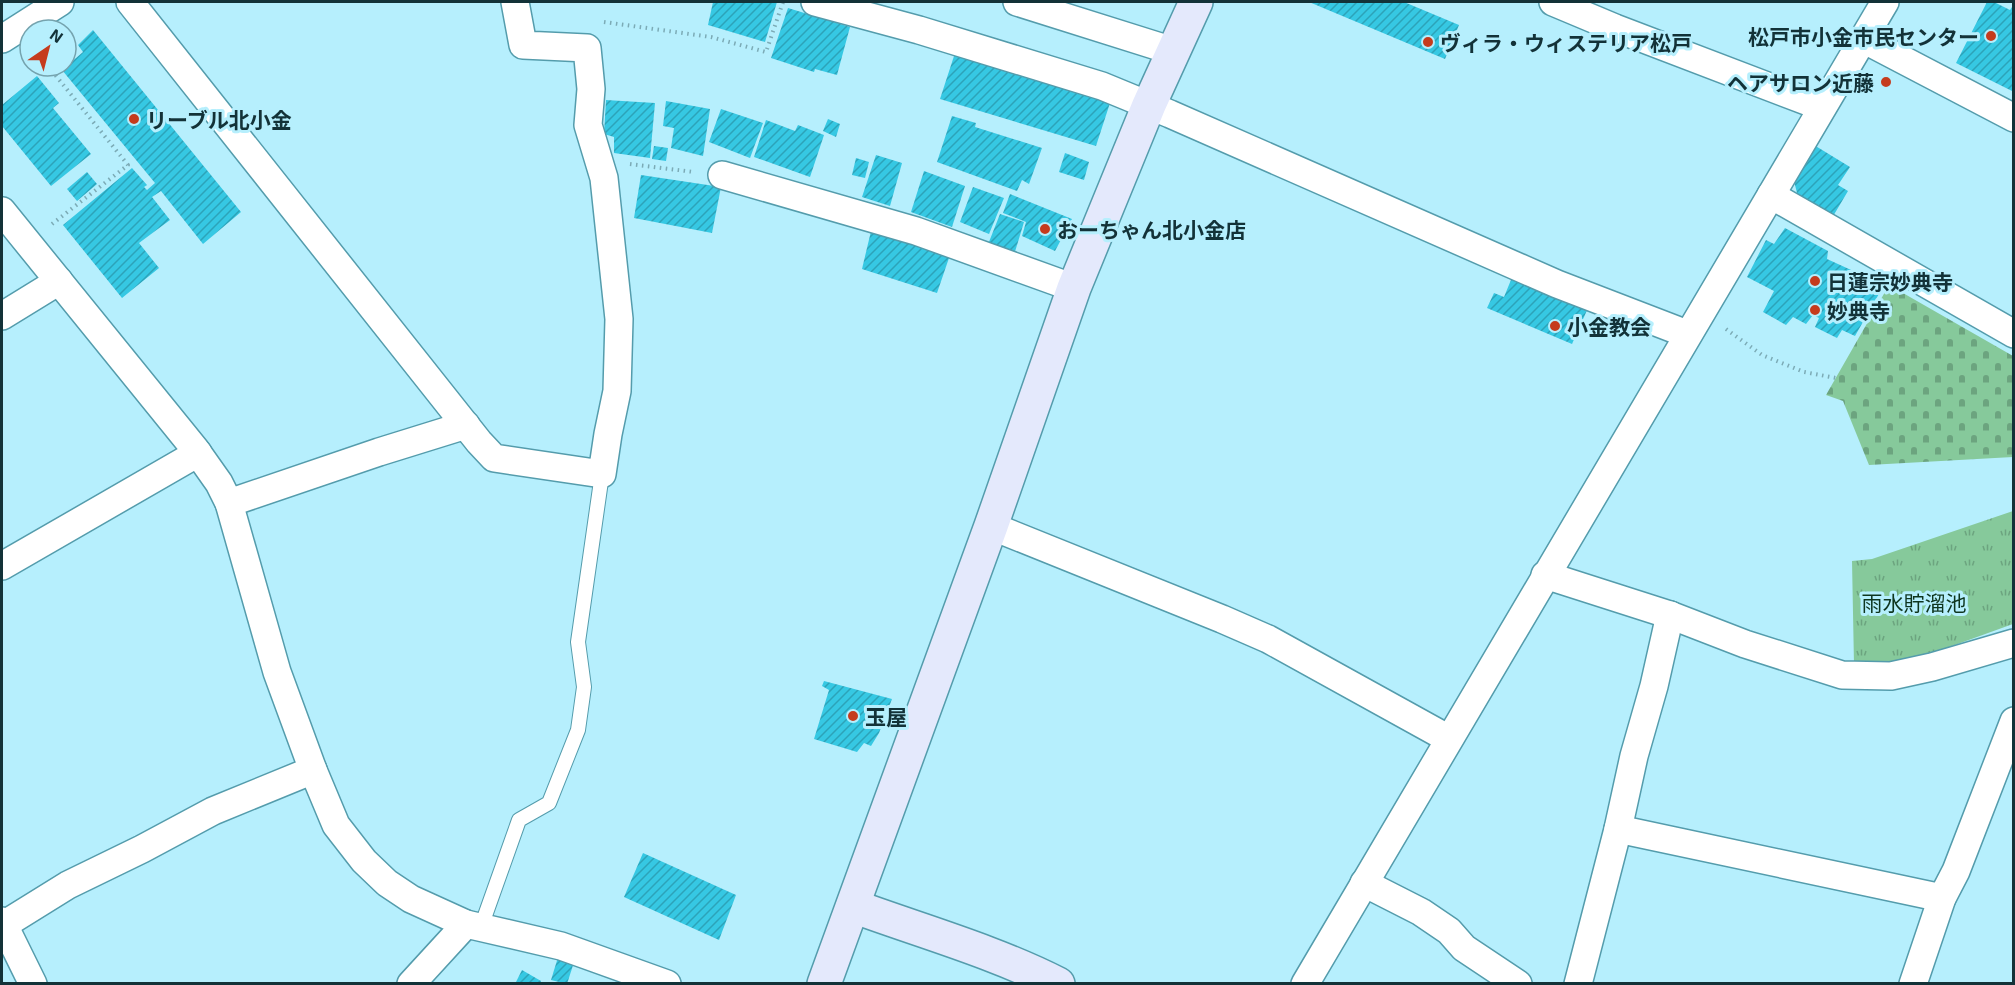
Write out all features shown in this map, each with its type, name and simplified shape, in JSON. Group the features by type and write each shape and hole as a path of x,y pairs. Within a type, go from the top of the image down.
{"street":[{"path":"2,39 60,2"},
{"path":"130,2 494,458 602,474 617,392 619,319 604,178 588,125 591,88 587,48 523,45 515,2"},
{"path":"815,2 919,30 1102,86 1557,284 1693,324"},
{"path":"1017,2 1173,51"},
{"path":"824,984 991,526 1074,288 1149,105 1196,2"},
{"path":"1553,2 1822,107"},
{"path":"1305,984 1885,2"},
{"path":"1863,39 2013,118"},
{"path":"722,175 916,231 1074,288"},
{"path":"1771,195 2013,333"},
{"path":"2,211 198,453 219,483 229,503 277,672 313,770 336,825 364,861 387,883 411,899 474,925 561,946 667,984"},
{"path":"2,316 59,281"},
{"path":"229,503 466,425"},
{"path":"2,566 198,453"},
{"path":"991,526 1268,639 1449,739"},
{"path":"1545,575 1670,615 1745,644 1842,675 1891,676 1932,667 2013,643"},
{"path":"1578,984 1670,615"},
{"path":"1913,984 1942,898 1956,871 2013,721"},
{"path":"33,984 2,924 68,885 213,811 313,770"},
{"path":"1618,829 1942,898"},
{"path":"1364,883 1421,912 1449,931 1464,948 1518,984"},
{"path":"853,906 975,949 1058,984"},
{"path":"411,984 474,925"}],"lane":[{"path":"474,925 519,820 549,803 578,730 584,687 578,642 602,474"}],"path":[{"path":"587,48 603,21 711,37 766,52 783,2"},
{"path":"27,243 117,178 128,165 58,78"},
{"path":"620,163 722,175"},
{"path":"1693,324 1804,372 1836,378"}],"green space":[{"path":"1889,285 2013,356 2013,457 1869,465 1843,401 1826,395"},
{"name":"雨水貯溜池","path":"2013,511 2013,624 1916,659 1883,666 1854,665 1852,561 1872,559"}],"building":[{"path":"713,2 777,2 765,42 708,25"},
{"name":"ヴィラ・ウィステリア松戸","path":"1309,2 1404,2 1459,25 1445,59"},
{"name":"松戸市小金市民センター","path":"1987,2 1994,2 2010,10 2014,4 2014,92 1956,63"},
{"path":"788,8 850,27 837,75 815,69 814,72 771,58"},
{"name":"リーブル北小金","path":"93,30 241,212 203,244 161,191 152,197 170,220 139,243 159,268 122,298 63,225 132,168 147,185 144,187 147,190 155,183 69,78 78,78 78,56 83,52 78,45"},
{"path":"955,53 1110,103 1096,146 940,99"},
{"path":"35,78 39,78 59,103 53,108 91,154 51,186 2,126 2,105"},
{"path":"606,100 655,103 650,158 614,153 614,137 604,134"},
{"path":"666,101 710,109 703,156 671,148 674,128 663,126"},
{"path":"721,109 763,123 750,158 709,142"},
{"path":"952,116 976,123 975,127 1042,148 1029,184 1022,180 1017,191 937,162"},
{"path":"828,119 840,124 836,137 823,131"},
{"path":"766,120 795,131 798,125 824,135 810,177 754,157"},
{"path":"1814,145 1850,167 1838,185 1848,191 1832,218 1798,197 1793,177"},
{"path":"654,146 668,148 666,161 652,159"},
{"path":"1065,153 1089,162 1084,180 1059,172"},
{"path":"876,155 902,163 890,206 862,197"},
{"path":"856,158 869,162 865,178 852,175"},
{"path":"924,171 965,186 952,227 911,212"},
{"path":"87,172 97,184 77,201 67,189"},
{"path":"641,175 721,187 712,233 634,218"},
{"path":"973,187 1004,198 989,234 960,222"},
{"name":"おーちゃん北小金店","path":"1010,194 1072,219 1055,251 1022,236 1026,222 1003,213"},
{"path":"1000,214 1024,222 1014,255 987,247"},
{"path":"872,227 950,255 937,293 862,269"},
{"name":"日蓮宗妙典寺","path":"1785,228 1828,251 1827,259 1884,285 1855,336 1842,330 1837,338 1815,327 1819,318 1813,315 1806,324 1793,317 1786,325 1763,312 1774,291 1747,277 1766,240 1774,244"},
{"name":"小金教会","path":"1513,275 1588,308 1572,344 1487,308 1494,293 1504,297"},
{"name":"玉屋","path":"824,681 892,699 879,733 871,746 864,743 857,752 814,739 829,690 822,686"},
{"path":"643,853 736,895 719,940 624,897"},
{"path":"559,954 575,959 567,984 551,980"},
{"path":"522,970 541,981 540,984 515,984"}],"place":[{"name":"松戸市小金市民センター","path":"1991,36"},
{"name":"ヴィラ・ウィステリア松戸","path":"1428,42"},
{"name":"ヘアサロン近藤","path":"1886,82"},
{"name":"リーブル北小金","path":"134,119"},
{"name":"おーちゃん北小金店","path":"1045,229"},
{"name":"日蓮宗妙典寺","path":"1815,281"},
{"name":"妙典寺","path":"1815,310"},
{"name":"小金教会","path":"1555,326"},
{"name":"玉屋","path":"853,716"}]}
